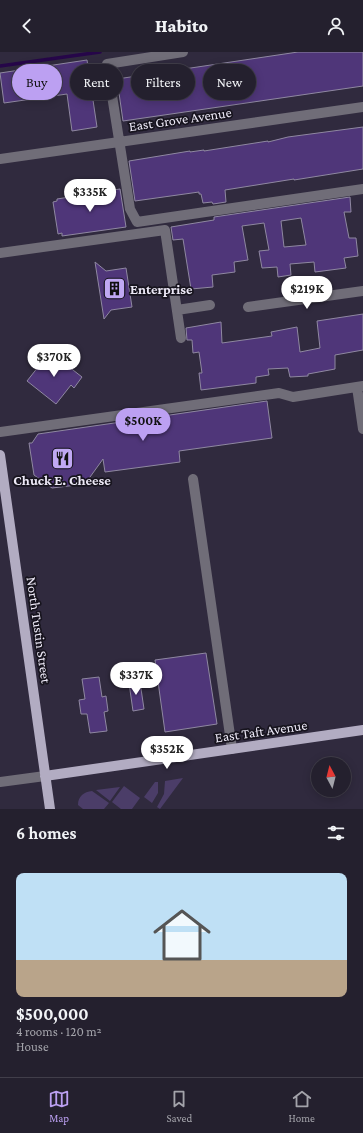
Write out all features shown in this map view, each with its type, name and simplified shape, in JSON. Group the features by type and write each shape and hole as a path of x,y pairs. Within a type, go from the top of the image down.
{"main road":[{"name":"North Tustin Street","path":"0,455 50,809"},
{"name":"East Taft Avenue","path":"45,776 363,730"}],"street":[{"path":"183,52 108,64 130,208 137,222 363,189"},
{"name":"East Grove Avenue","path":"0,159 363,107"},
{"path":"0,253 165,230 181,338"},
{"path":"248,307 363,291"},
{"path":"177,310 210,305"},
{"path":"0,432 279,393 293,396 360,387 363,429"},
{"path":"194,479 232,749"},
{"path":"0,782 45,776"}],"shaded area":[{"path":"183,778 160,809 157,807 164,794 165,781"},
{"path":"155,782 158,782 158,793 152,803 144,797"},
{"path":"124,786 140,798 132,809 121,809 112,802"},
{"path":"120,787 110,801 96,790"},
{"path":"92,791 109,803 104,809 83,809 78,805 79,799 82,795 86,792"}],"building":[{"path":"298,52 363,52 363,86 123,121 120,100 123,100 123,78 131,77 131,100 195,100 195,67 203,66 203,100 256,100 256,64 218,64"},
{"path":"87,60 88,64 70,64 70,100 93,100 97,127 72,131 67,94 62,95 62,64 60,64"},
{"path":"12,71 12,100 25,100 4,103 0,73"},
{"path":"363,127 363,169 225,190 226,202 213,204 212,202 203,203 199,192 135,201 129,161"},
{"path":"120,189 126,227 62,236 62,233 58,234 53,202 57,201 57,199"},
{"path":"350,197 351,212 344,212 349,238 356,238 358,256 344,258 346,268 315,272 314,262 290,264 291,275 278,277 277,267 262,268 259,251 269,250 264,223 242,226 248,260 234,262 235,272 212,275 213,287 191,289 183,239 173,240 171,227 214,220 214,217","holes":["301,218 306,245 284,247 281,221"]},
{"name":"Enterprise","path":"95,262 106,271 126,268 132,307 111,310 104,319"},
{"path":"363,314 363,350 335,355 335,369 308,374 308,376 290,377 288,368 268,369 269,375 256,377 256,383 201,390 199,373 202,373 199,352 193,353 192,340 187,340 186,328 221,322 222,343 272,336 271,332 297,327 300,352 320,348 317,321"},
{"path":"50,352 82,377 74,388 71,385 56,404 27,381"},
{"path":"267,401 272,438 179,451 180,462 105,472 103,459 85,484 52,488 34,475 29,443 32,443 38,434"},
{"path":"206,653 217,724 165,732 155,660"},
{"path":"99,677 102,697 106,696 108,711 104,712 107,731 90,733 87,714 81,714 79,700 85,699 82,679"},
{"path":"140,682 144,709 133,711 129,683"}],"waterway":[{"path":"0,66 100,52"}],"place":[{"name":"Enterprise","path":"114,289"},
{"name":"Chuck E. Cheese","path":"62,458"}]}
